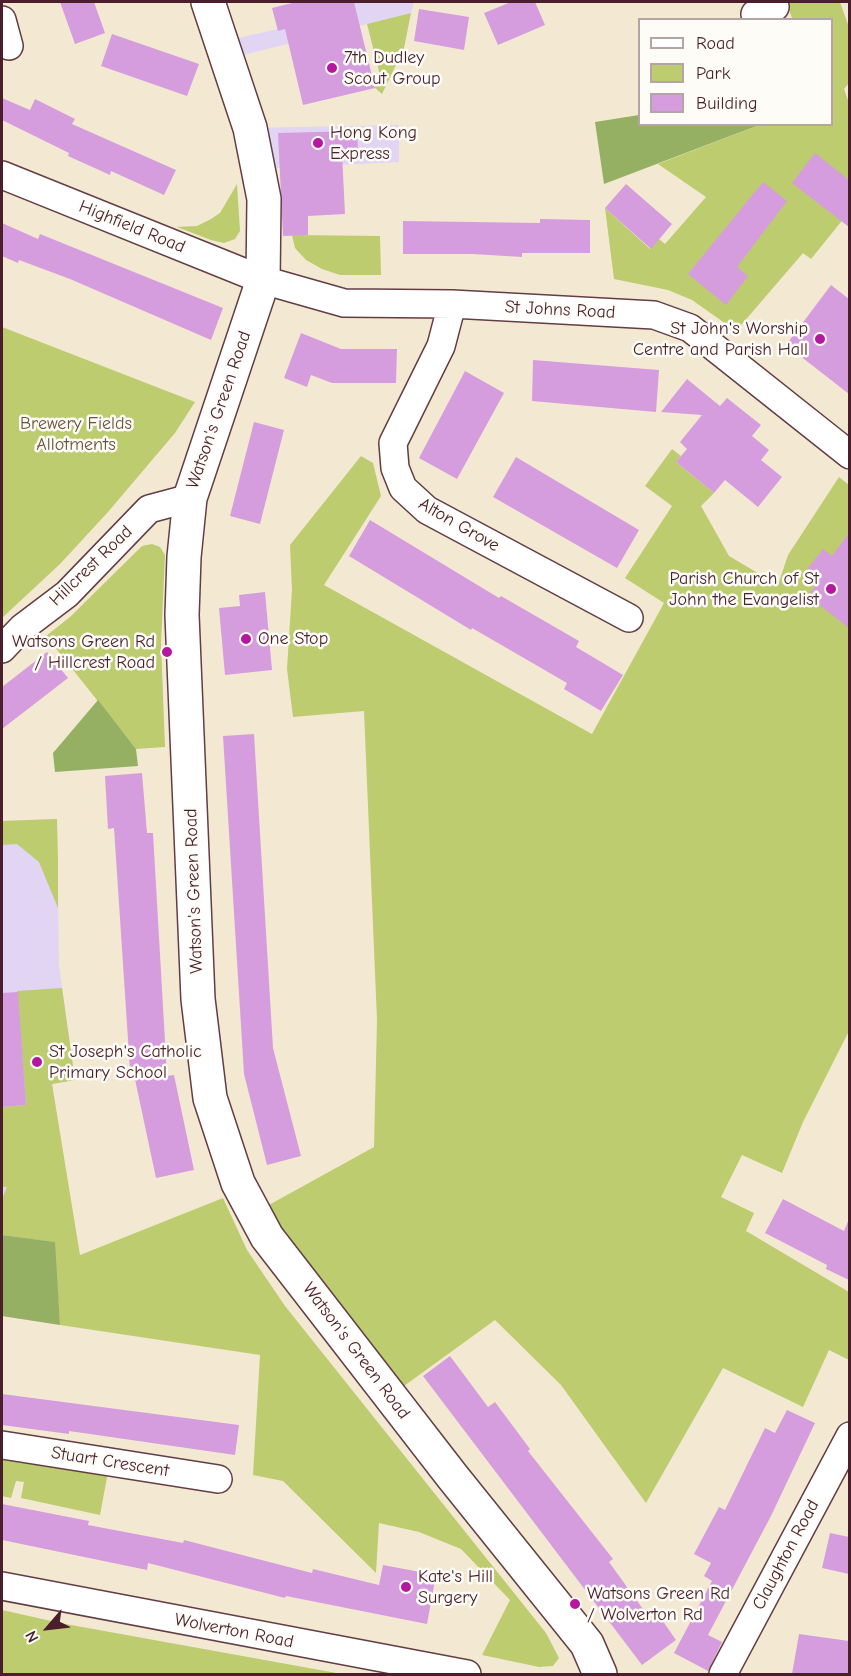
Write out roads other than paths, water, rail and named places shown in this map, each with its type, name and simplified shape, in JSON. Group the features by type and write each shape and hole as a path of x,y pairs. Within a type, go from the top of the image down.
{"street":[{"name":"Watson's Green Road","path":"208,2 250,128 264,199 263,280 190,498 184,557 182,615 198,999 210,1098 238,1183 267,1237 452,1476 587,1644 600,1674"},
{"path":"2,20 9,46"},
{"name":"Highfield Road","path":"2,175 263,280"},
{"name":"St Johns Road","path":"263,280 344,303 452,304 654,315 690,328 849,455"},
{"name":"Alton Grove","path":"452,304 441,346 393,443 395,468 403,488 427,510 629,618"},
{"name":"Hillcrest Road","path":"2,650 22,628 67,594 150,509 190,498"},
{"name":"Claughton Road","path":"723,1674 849,1436"},
{"name":"Stuart Crescent","path":"2,1445 218,1479"},
{"name":"Wolverton Road","path":"2,1586 467,1674"}],"place":[{"name":"7th Dudley Scout Group","path":"332,68"},
{"name":"Hong Kong Express","path":"318,143"},
{"name":"St John's Worship Centre and Parish Hall","path":"820,339"},
{"name":"Parish Church of St John the Evangelist","path":"831,589"},
{"name":"One Stop","path":"246,639"},
{"name":"Watsons Green Rd / Hillcrest Road","path":"167,652"},
{"name":"St Joseph's Catholic Primary School","path":"37,1062"},
{"name":"Kate's Hill Surgery","path":"406,1587"},
{"name":"Watsons Green Rd / Wolverton Rd","path":"575,1604"}],"park label":[{"name":"Brewery Fields Allotments","path":"76,434"}]}
